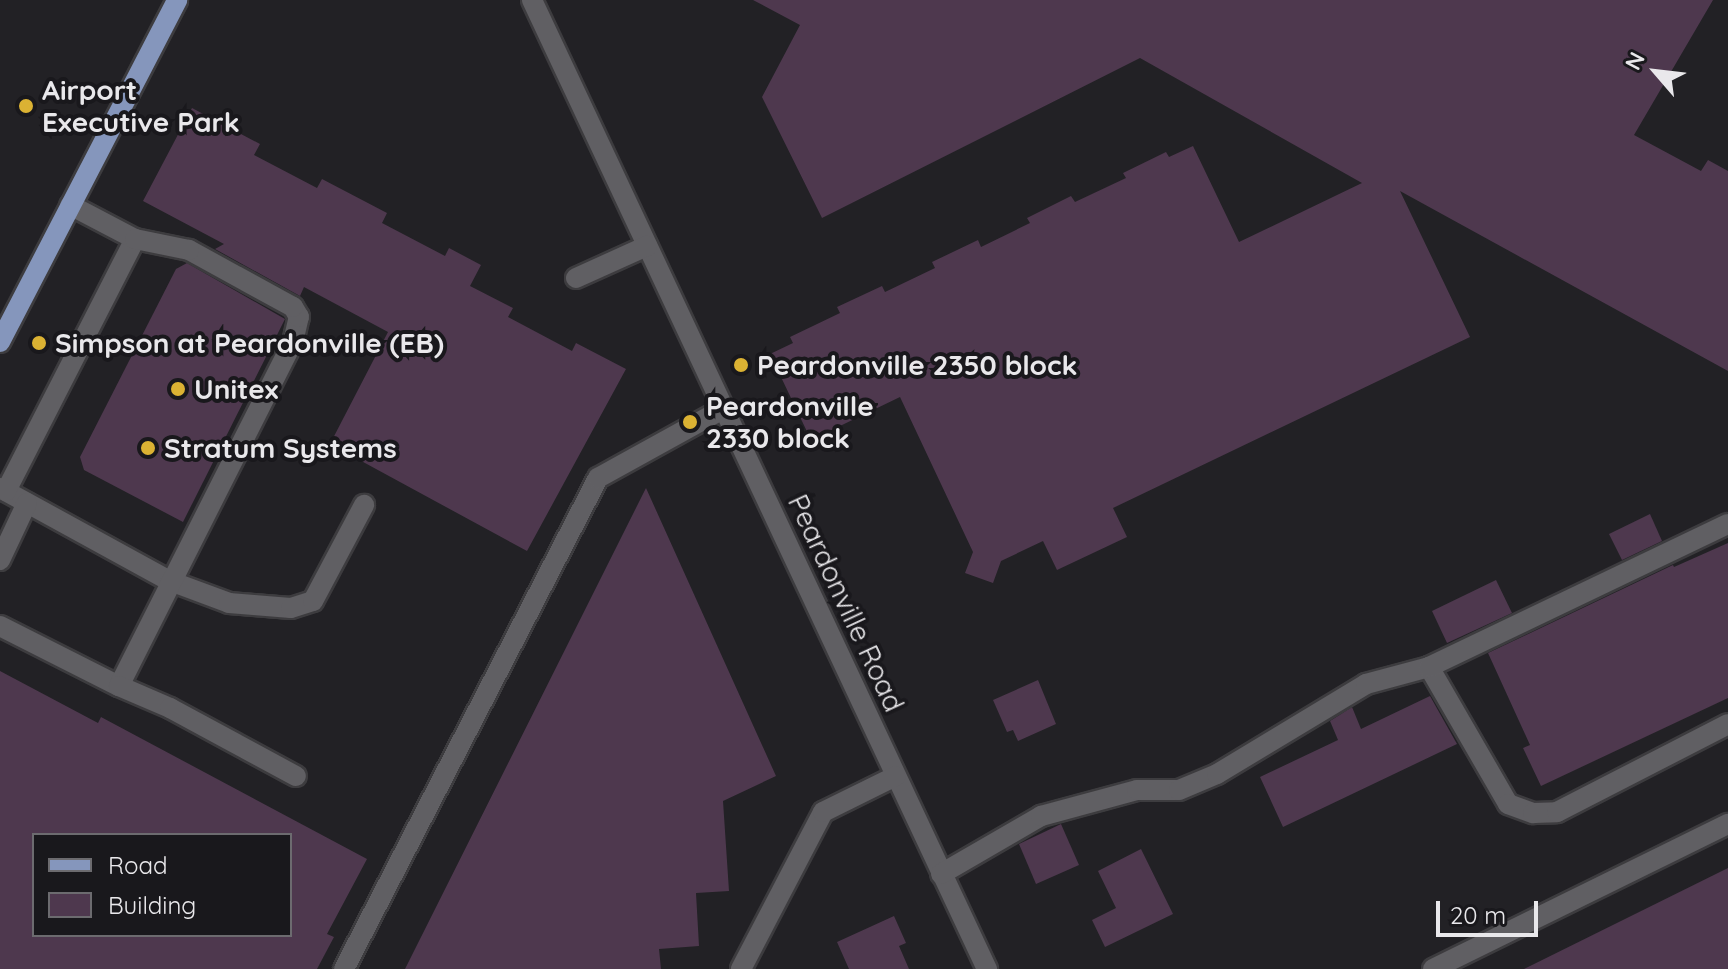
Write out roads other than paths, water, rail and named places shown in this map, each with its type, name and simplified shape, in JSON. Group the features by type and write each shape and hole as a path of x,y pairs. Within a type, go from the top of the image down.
{"main road":[{"path":"0,342 177,0"}],"street":[{"name":"Peardonville Road","path":"532,0 987,969"},
{"path":"70,205 135,239 189,250 293,307 299,317 293,342 119,686"},
{"path":"135,239 3,490 170,581 229,603 291,608 313,601 364,505"},
{"path":"576,278 647,246"},
{"path":"344,969 598,478 723,409"},
{"path":"0,560 27,503"},
{"path":"941,874 1041,816 1137,790 1179,790 1217,774 1366,684 1429,667 1728,524"},
{"path":"0,626 170,708 296,776"},
{"path":"1429,667 1508,804 1533,813 1557,812 1728,724"},
{"path":"741,969 823,812 896,776"},
{"path":"1433,969 1728,824"}],"place":[{"name":"Airport Executive Park","path":"26,106"},
{"name":"Simpson at Peardonville (EB)","path":"39,343"},
{"name":"Peardonville 2350 block","path":"741,365"},
{"name":"Unitex","path":"178,389"},
{"name":"Peardonville 2330 block","path":"690,422"},
{"name":"Stratum Systems","path":"148,448"}]}
